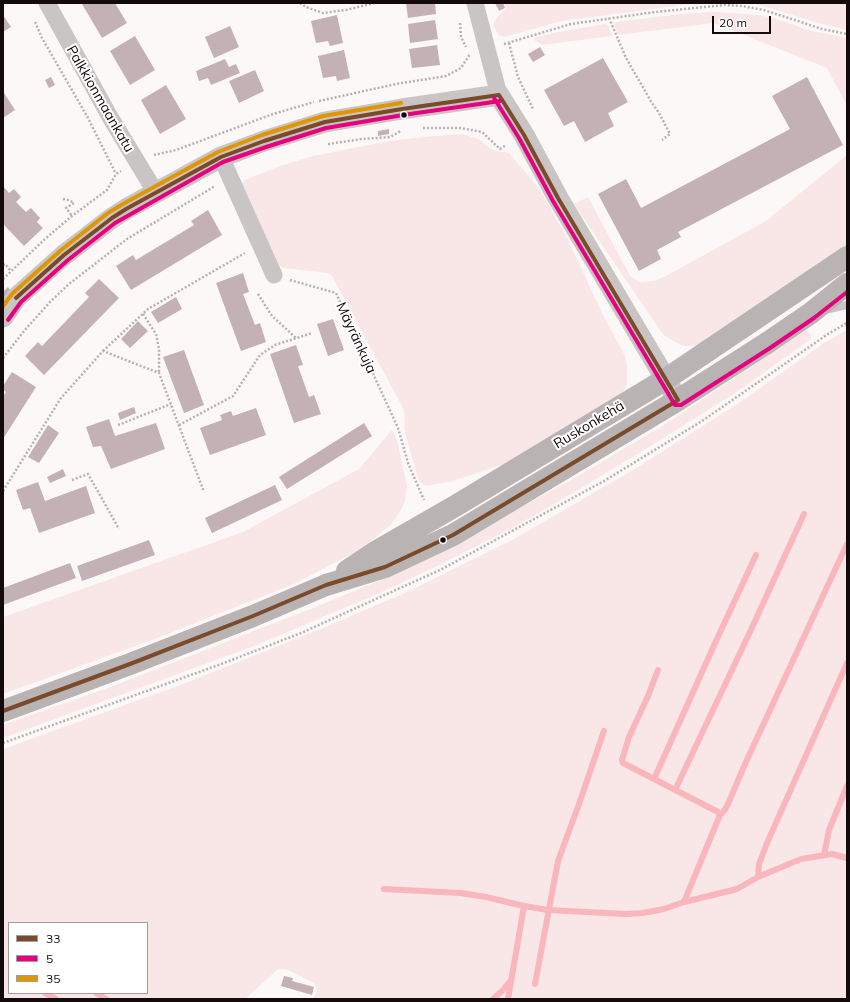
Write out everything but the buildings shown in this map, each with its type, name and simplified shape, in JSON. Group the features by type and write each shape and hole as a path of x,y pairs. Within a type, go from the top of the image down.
{"main road":[{"name":"Ruskonkehä","path":"326,585 377,551 666,379 847,257"},
{"name":"Ruskonkehä","path":"3,711 130,664 253,616 326,585 385,567 452,535 678,400 768,343 811,313 847,284"}],"street":[{"name":"Palkkionmaankatu","path":"47,3 110,117 156,193"},
{"path":"475,3 499,95 524,135 558,198 678,400"},
{"path":"3,317 16,298 64,255 112,218 221,156 325,122 499,95"},
{"path":"221,156 274,275"}],"lane":[{"path":"811,313 847,304"}],"path":[{"path":"300,3 306,7 323,13 346,10 374,3"},
{"path":"446,76 460,68 469,54 558,27 609,18 707,6 742,6 764,10 822,29 847,34"},
{"path":"609,18 626,58 652,103 660,113 670,134 662,140"},
{"path":"3,279 45,239 72,216 107,190 116,174 88,118 42,38 33,19"},
{"path":"509,43 518,77 535,111"},
{"path":"63,199 74,203 66,208 72,216"},
{"path":"3,491 61,398 103,351 148,309 260,244"},
{"path":"3,266 5,264 11,271"},
{"name":"Mäyränkuja","path":"274,275 336,293 398,428 408,463 432,519"},
{"path":"258,294 272,316 296,338"},
{"path":"143,314 156,334 159,373 204,492"},
{"path":"179,425 233,396 260,355 275,345 312,333"},
{"path":"103,351 159,373"},
{"path":"118,425 171,404"},
{"path":"72,480 88,474 118,529"}],"shaded area":[{"path":"504,3 698,3 561,21 504,37 499,35 493,26 497,17 506,9"},
{"path":"753,3 847,3 847,30 818,23"},
{"path":"716,12 759,15 774,18 812,31 847,38 847,106 827,68 714,23 618,35 614,24 615,22 682,14"},
{"path":"605,24 608,25 612,36 542,45 534,40 535,38 552,33"},
{"path":"462,134 478,139 494,151 509,153 541,191 569,242 602,313 625,356 627,365 627,384 622,395 504,464 453,481 426,486 420,482 418,478 405,433 404,410 332,276 328,273 283,268 279,265 242,183 245,180 280,166 313,156 389,141"},
{"path":"847,155 847,246 799,280 701,344 695,346 684,346 665,336 574,204 588,197 629,274 640,282 654,281 666,276 766,221"},
{"path":"804,330 807,330 811,335 811,339 735,393 573,493 514,527 382,592 257,645 3,738 3,725 113,686 313,608 376,582 431,555 566,483 664,425"},
{"path":"847,330 847,999 312,999 317,990 314,983 283,969 277,970 245,999 3,999 3,749 183,684 323,628 407,592 514,539 633,470 736,405 824,343"},
{"path":"392,430 397,440 407,486 405,500 401,510 392,523 359,550 294,584 160,637 3,694 3,617 243,532 359,469"}],"waterway":[{"path":"675,790 804,514"},
{"path":"720,815 728,804 847,544"},
{"path":"654,779 756,555"},
{"path":"758,877 759,864 767,843 847,663"},
{"path":"658,670 629,737 622,760 623,763 718,812 720,815 684,902"},
{"path":"535,984 558,861 604,731"},
{"path":"824,855 829,830 847,786"},
{"path":"384,889 461,893 548,910 626,914 643,913 664,909 684,902 737,889 758,877 801,859 832,854 847,858"},
{"path":"508,999 524,906"},
{"path":"493,999 511,980"},
{"path":"47,994 56,999"},
{"path":"98,994 106,999"}],"transit line":[{"name":"33","path":"16,298 64,255 112,218 221,157 264,141 325,122 499,95"},
{"name":"33","path":"3,711 130,664 253,616 326,585 385,567 453,535 678,400 558,198 524,135 499,95"},
{"name":"5","path":"494,98 519,138 553,201 675,405 681,405 770,348 814,318 847,292"},
{"name":"5","path":"8,320 21,302 68,260 115,223 223,162 326,128 500,101"},
{"name":"35","path":"3,306 12,294 60,251 108,213 218,152 262,135 323,116 401,103"}]}
